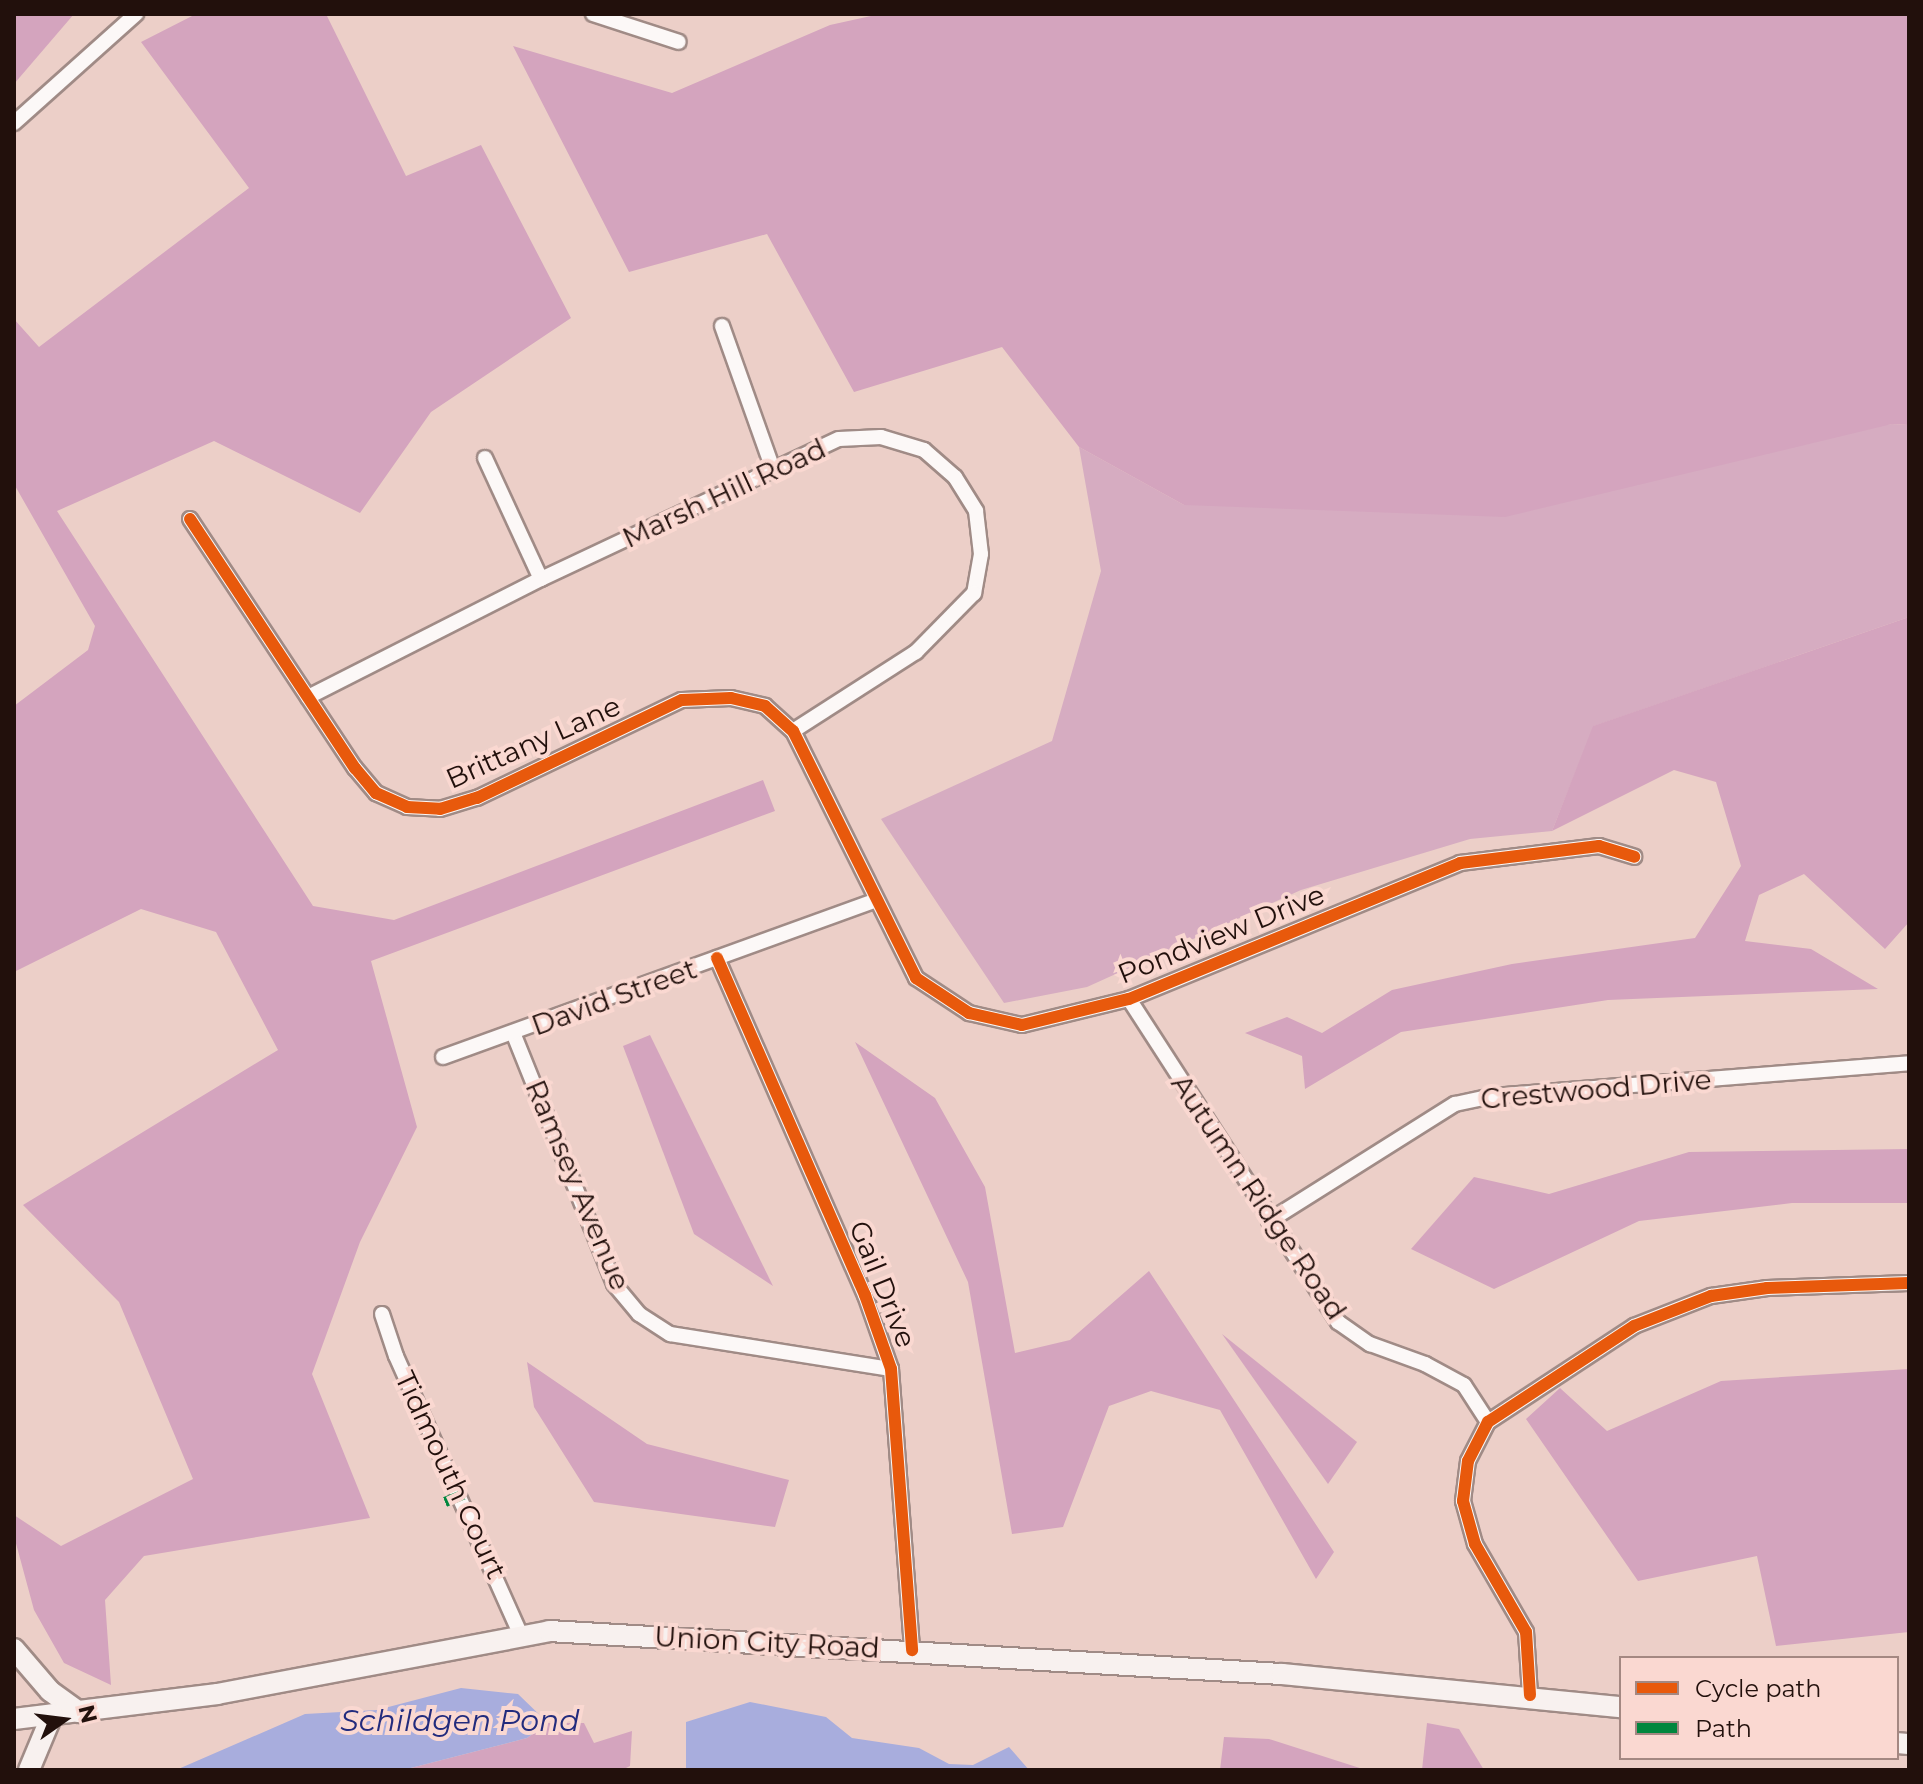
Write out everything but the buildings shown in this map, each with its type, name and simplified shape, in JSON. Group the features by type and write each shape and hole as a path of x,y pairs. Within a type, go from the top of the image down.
{"main road":[{"name":"Union City Road","path":"14,1719 217,1694 521,1635 651,1634 1530,1695 1619,1707"},
{"path":"14,1649 42,1683 79,1712"},
{"path":"29,1770 52,1715"}],"street":[{"path":"14,123 136,14"},
{"path":"593,14 679,42"},
{"path":"722,326 773,469"},
{"name":"Marsh Hill Road","path":"308,697 541,579 839,439 881,437 924,450 955,477 976,511 981,554 974,593 951,622 916,652 793,731"},
{"path":"485,458 541,579"},
{"name":"Brittany Lane","path":"190,519 376,793 407,807 429,809 477,798 682,700 731,698 765,706 793,731 874,901"},
{"name":"Pondview Drive","path":"874,901 916,978 969,1013 1022,1025 1129,999 1460,863 1599,846 1634,857"},
{"name":"David Street","path":"443,1057 514,1035 874,901"},
{"name":"Gail Drive","path":"717,958 865,1295 891,1369 912,1650"},
{"name":"Autumn Ridge Road","path":"1129,999 1269,1221 1338,1322 1370,1344 1425,1364 1464,1385 1488,1422"},
{"name":"Ramsey Avenue","path":"514,1035 614,1284 639,1314 670,1334 891,1369"},
{"name":"Crestwood Drive","path":"1269,1221 1455,1104 1493,1096 1909,1063"},
{"path":"1530,1695 1526,1632 1475,1544 1463,1501 1468,1461 1488,1422 1634,1326 1711,1296 1767,1288 1909,1283"},
{"name":"Tidmouth Court","path":"382,1314 396,1356 521,1635"}],"shaded area":[{"path":"14,14 74,14 14,84"},
{"path":"196,14 326,14 406,176 481,145 571,318 431,412 360,513 214,441 57,511 313,906 394,920 763,780 775,811 371,961 417,1127 360,1242 312,1374 370,1518 144,1556 105,1600 111,1685 64,1663 34,1610 14,1536 14,1515 61,1546 193,1479 119,1302 23,1205 278,1050 216,932 141,909 14,972 14,706 88,650 95,626 14,484 14,319 39,347 249,188 141,42"},
{"path":"880,14 1909,14 1909,425 1892,424 1505,517 1184,505 1079,447 1002,347 854,392 767,234 629,272 513,46 672,93 830,25"},
{"path":"1892,424 1909,425 1909,617 1594,726 1552,831 1470,839 1301,890 1087,987 1004,1003 881,819 1052,741 1101,571 1079,447 1184,505"},
{"path":"1909,617 1909,922 1885,949 1804,874 1759,895 1745,941 1811,949 1878,989 1608,1000 1401,1032 1305,1089 1302,1056 1245,1033 1287,1017 1322,1033 1392,990 1512,964 1695,938 1741,866 1716,782 1674,770 1552,831 1593,726"},
{"path":"650,1035 773,1286 694,1234 623,1046"},
{"path":"855,1042 935,1098 985,1187 1015,1353 1070,1340 1149,1271 1334,1552 1316,1579 1220,1410 1151,1391 1109,1406 1063,1527 1012,1534 968,1282"},
{"path":"1909,1149 1909,1203 1792,1203 1639,1221 1494,1289 1411,1249 1474,1177 1549,1194 1689,1152"},
{"path":"1222,1334 1357,1442 1328,1484"},
{"path":"527,1362 647,1444 789,1480 775,1527 594,1502 534,1407"},
{"path":"1909,1369 1909,1632 1776,1646 1757,1556 1638,1581 1526,1419 1560,1388 1607,1431 1721,1381"},
{"path":"548,1723 584,1723 594,1743 632,1731 630,1766 622,1770 403,1770 527,1738"},
{"path":"1427,1723 1459,1729 1484,1770 1422,1770"},
{"path":"1224,1737 1269,1739 1366,1770 1220,1770"}],"water":[{"name":"Schildgen Pond","path":"461,1688 518,1694 548,1723 527,1738 403,1770 176,1770 305,1714 377,1710"},
{"path":"750,1702 826,1717 852,1738 919,1748 949,1764 973,1765 1009,1747 1029,1770 686,1770 686,1722"}],"marked path":[{"path":"445,1502 472,1491"}],"cycle path":[{"path":"190,519 355,768 376,793 407,807 440,809 477,798 682,700 731,698 765,706 793,731 916,978 969,1013 1022,1025 1129,999 1460,863 1599,846 1634,857"},
{"path":"717,958 865,1295 891,1369 912,1650"},
{"path":"1530,1695 1526,1632 1475,1544 1463,1501 1468,1461 1488,1422 1634,1326 1711,1296 1767,1288 1909,1283"}]}
